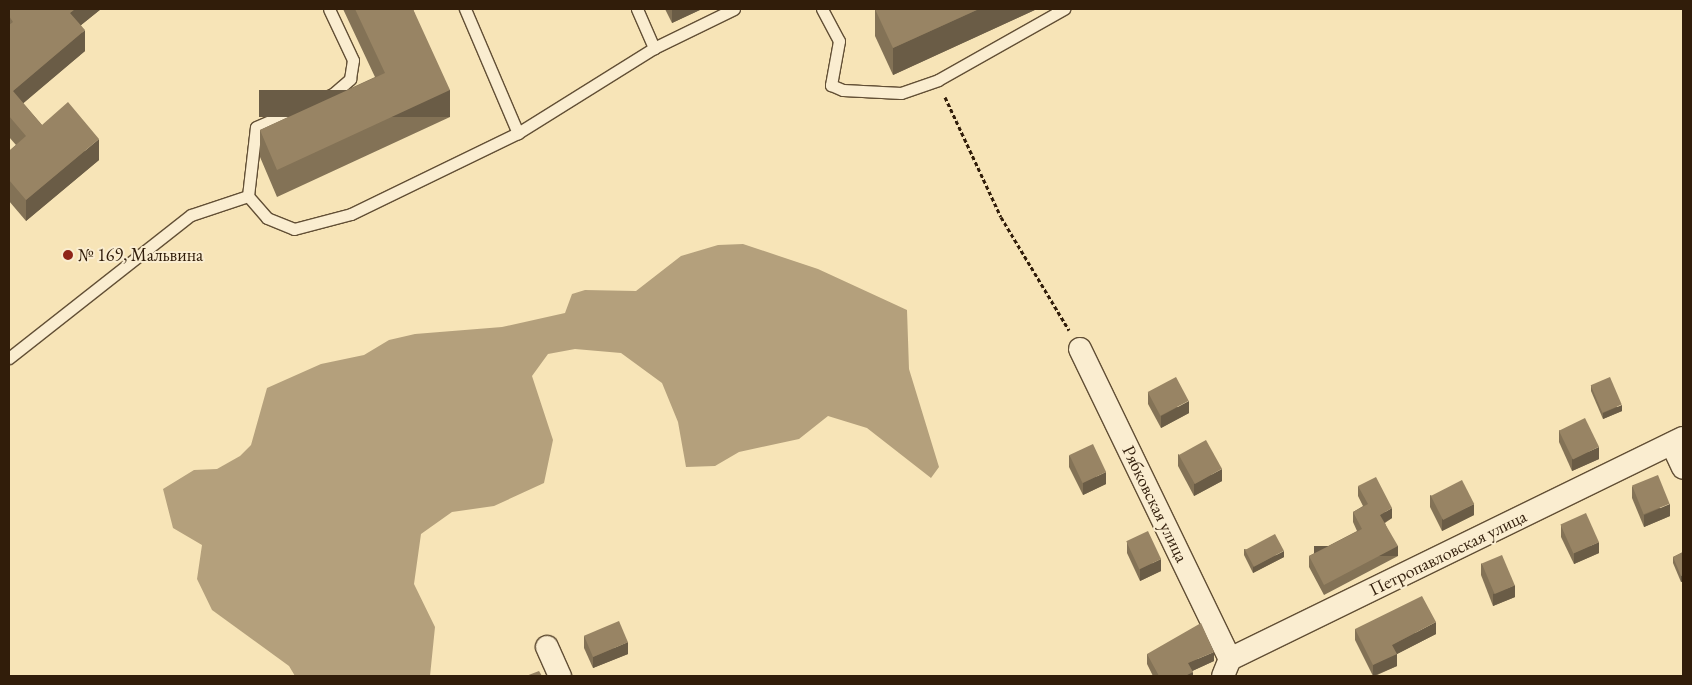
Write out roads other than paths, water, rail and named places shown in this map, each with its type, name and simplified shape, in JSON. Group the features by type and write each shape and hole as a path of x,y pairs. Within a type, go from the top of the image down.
{"street":[{"name":"Рябковская улица","path":"1080,349 1227,668"},
{"name":"Петропавловская улица","path":"1227,668 1677,441"},
{"path":"1677,441 1683,468"},
{"path":"547,647 560,676"}],"lane":[{"path":"329,9 353,60 350,78 333,94 256,127 248,196 267,218 294,229 351,214 518,133 654,48 734,9"},
{"path":"465,9 518,133"},
{"path":"636,9 654,48"},
{"path":"822,9 839,41 831,85 844,90 901,93 938,80 1064,9"},
{"path":"9,358 191,215 248,196"}],"place":[{"name":"№ 169, Мальвина","path":"68,255"}]}
